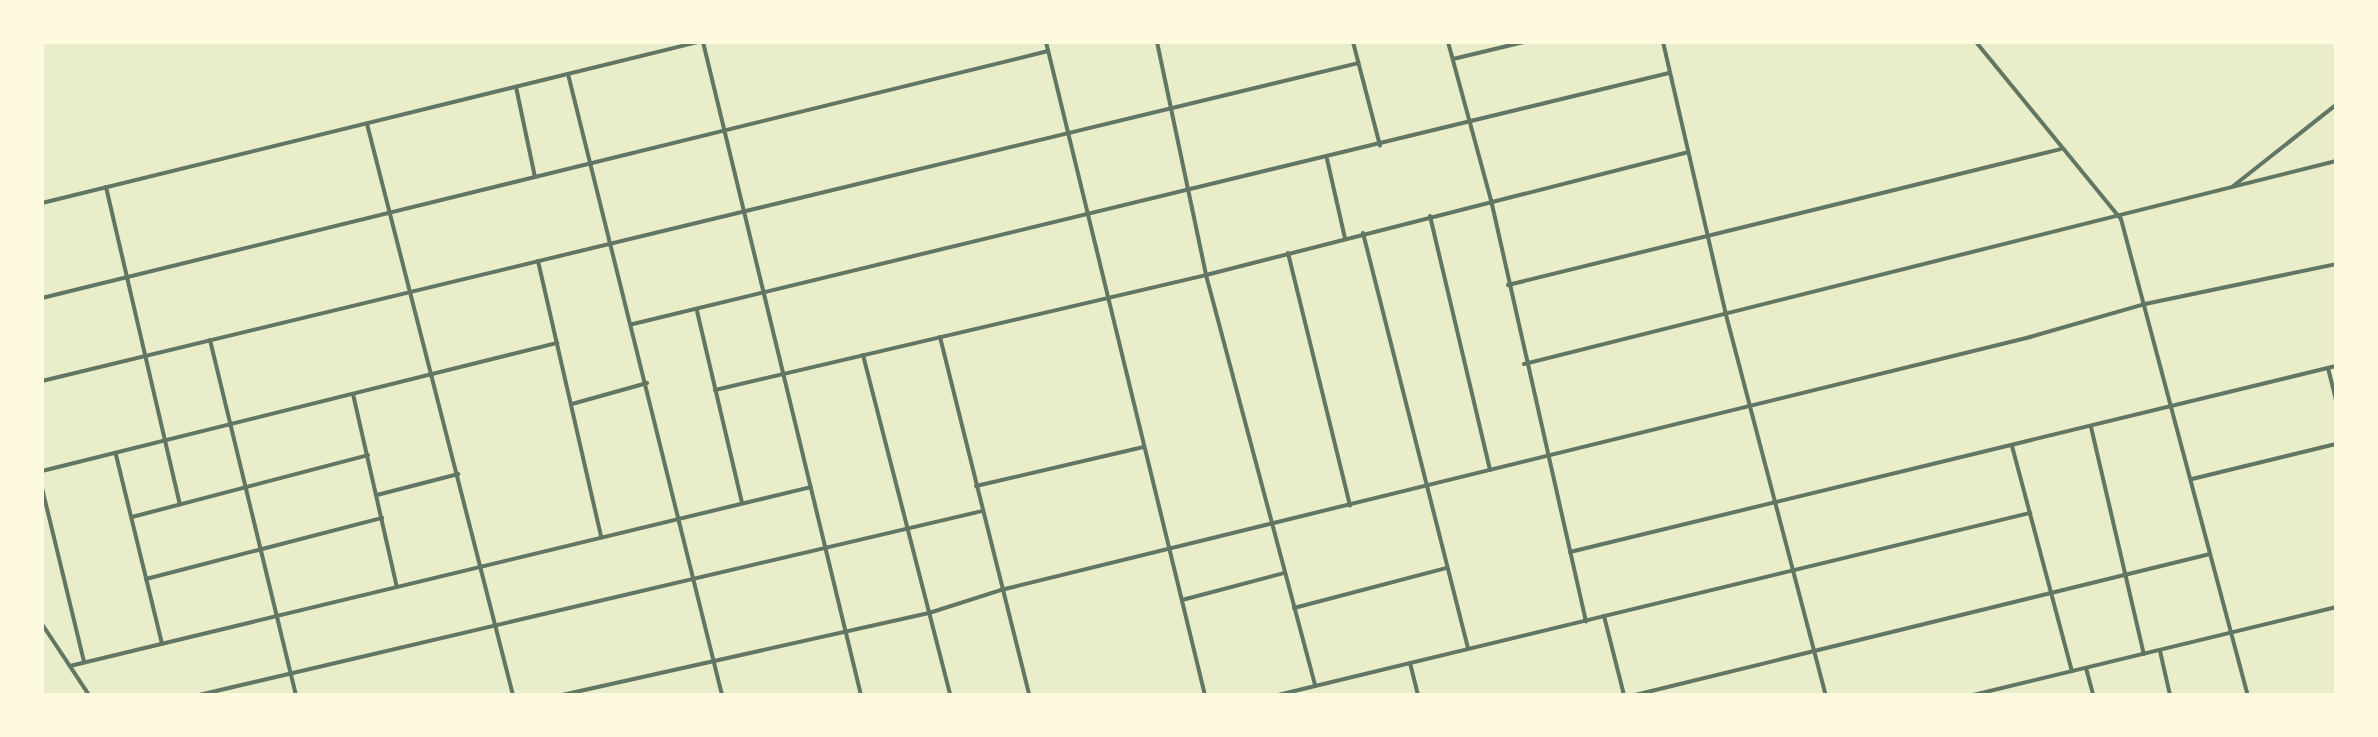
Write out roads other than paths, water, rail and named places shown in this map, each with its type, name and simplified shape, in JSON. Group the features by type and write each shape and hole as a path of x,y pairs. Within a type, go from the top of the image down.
{"street":[{"path":"42,203 701,42 861,695"},
{"path":"1046,42 1205,695"},
{"path":"1157,42 1206,275 1315,686"},
{"path":"1353,42 1380,146"},
{"path":"1448,42 1491,200 1524,364 1586,621"},
{"path":"1453,59 1524,42"},
{"path":"1663,42 1686,153 1726,315 1826,695"},
{"path":"1976,42 2121,219 2248,695"},
{"path":"42,298 1048,51"},
{"path":"42,381 1358,63"},
{"path":"633,324 1189,193 1669,73"},
{"path":"568,74 633,324 722,695"},
{"path":"516,87 535,177"},
{"path":"2231,188 2336,105"},
{"path":"367,123 513,695"},
{"path":"1508,285 2062,149"},
{"path":"715,390 1108,299 1686,153"},
{"path":"1327,159 1345,238"},
{"path":"1524,364 2121,219 2336,161"},
{"path":"106,187 126,277 149,354 180,504"},
{"path":"1430,216 1490,471"},
{"path":"1363,233 1468,649"},
{"path":"1288,253 1350,505"},
{"path":"538,261 601,536"},
{"path":"562,695 845,629 929,613 1001,590 1547,457 2145,304 2336,264"},
{"path":"696,310 742,503"},
{"path":"940,337 1029,695"},
{"path":"210,340 296,695"},
{"path":"42,471 557,343"},
{"path":"863,355 950,695"},
{"path":"1570,552 2336,366"},
{"path":"2328,368 2336,400"},
{"path":"571,404 647,383"},
{"path":"353,394 397,587"},
{"path":"2091,427 2144,654"},
{"path":"2192,479 2336,444"},
{"path":"2012,446 2072,671"},
{"path":"976,486 1144,447"},
{"path":"116,454 162,643"},
{"path":"132,517 368,455"},
{"path":"377,495 458,474"},
{"path":"70,666 811,487"},
{"path":"42,488 84,661"},
{"path":"199,695 982,511"},
{"path":"1278,695 2030,513"},
{"path":"146,579 382,518"},
{"path":"1635,695 2210,554"},
{"path":"1294,608 1446,568"},
{"path":"1182,600 1284,573"},
{"path":"1973,695 2336,607"},
{"path":"1604,616 1624,695"},
{"path":"42,624 89,695"},
{"path":"2159,650 2170,695"},
{"path":"1410,663 1418,695"},
{"path":"2086,668 2093,695"}]}
